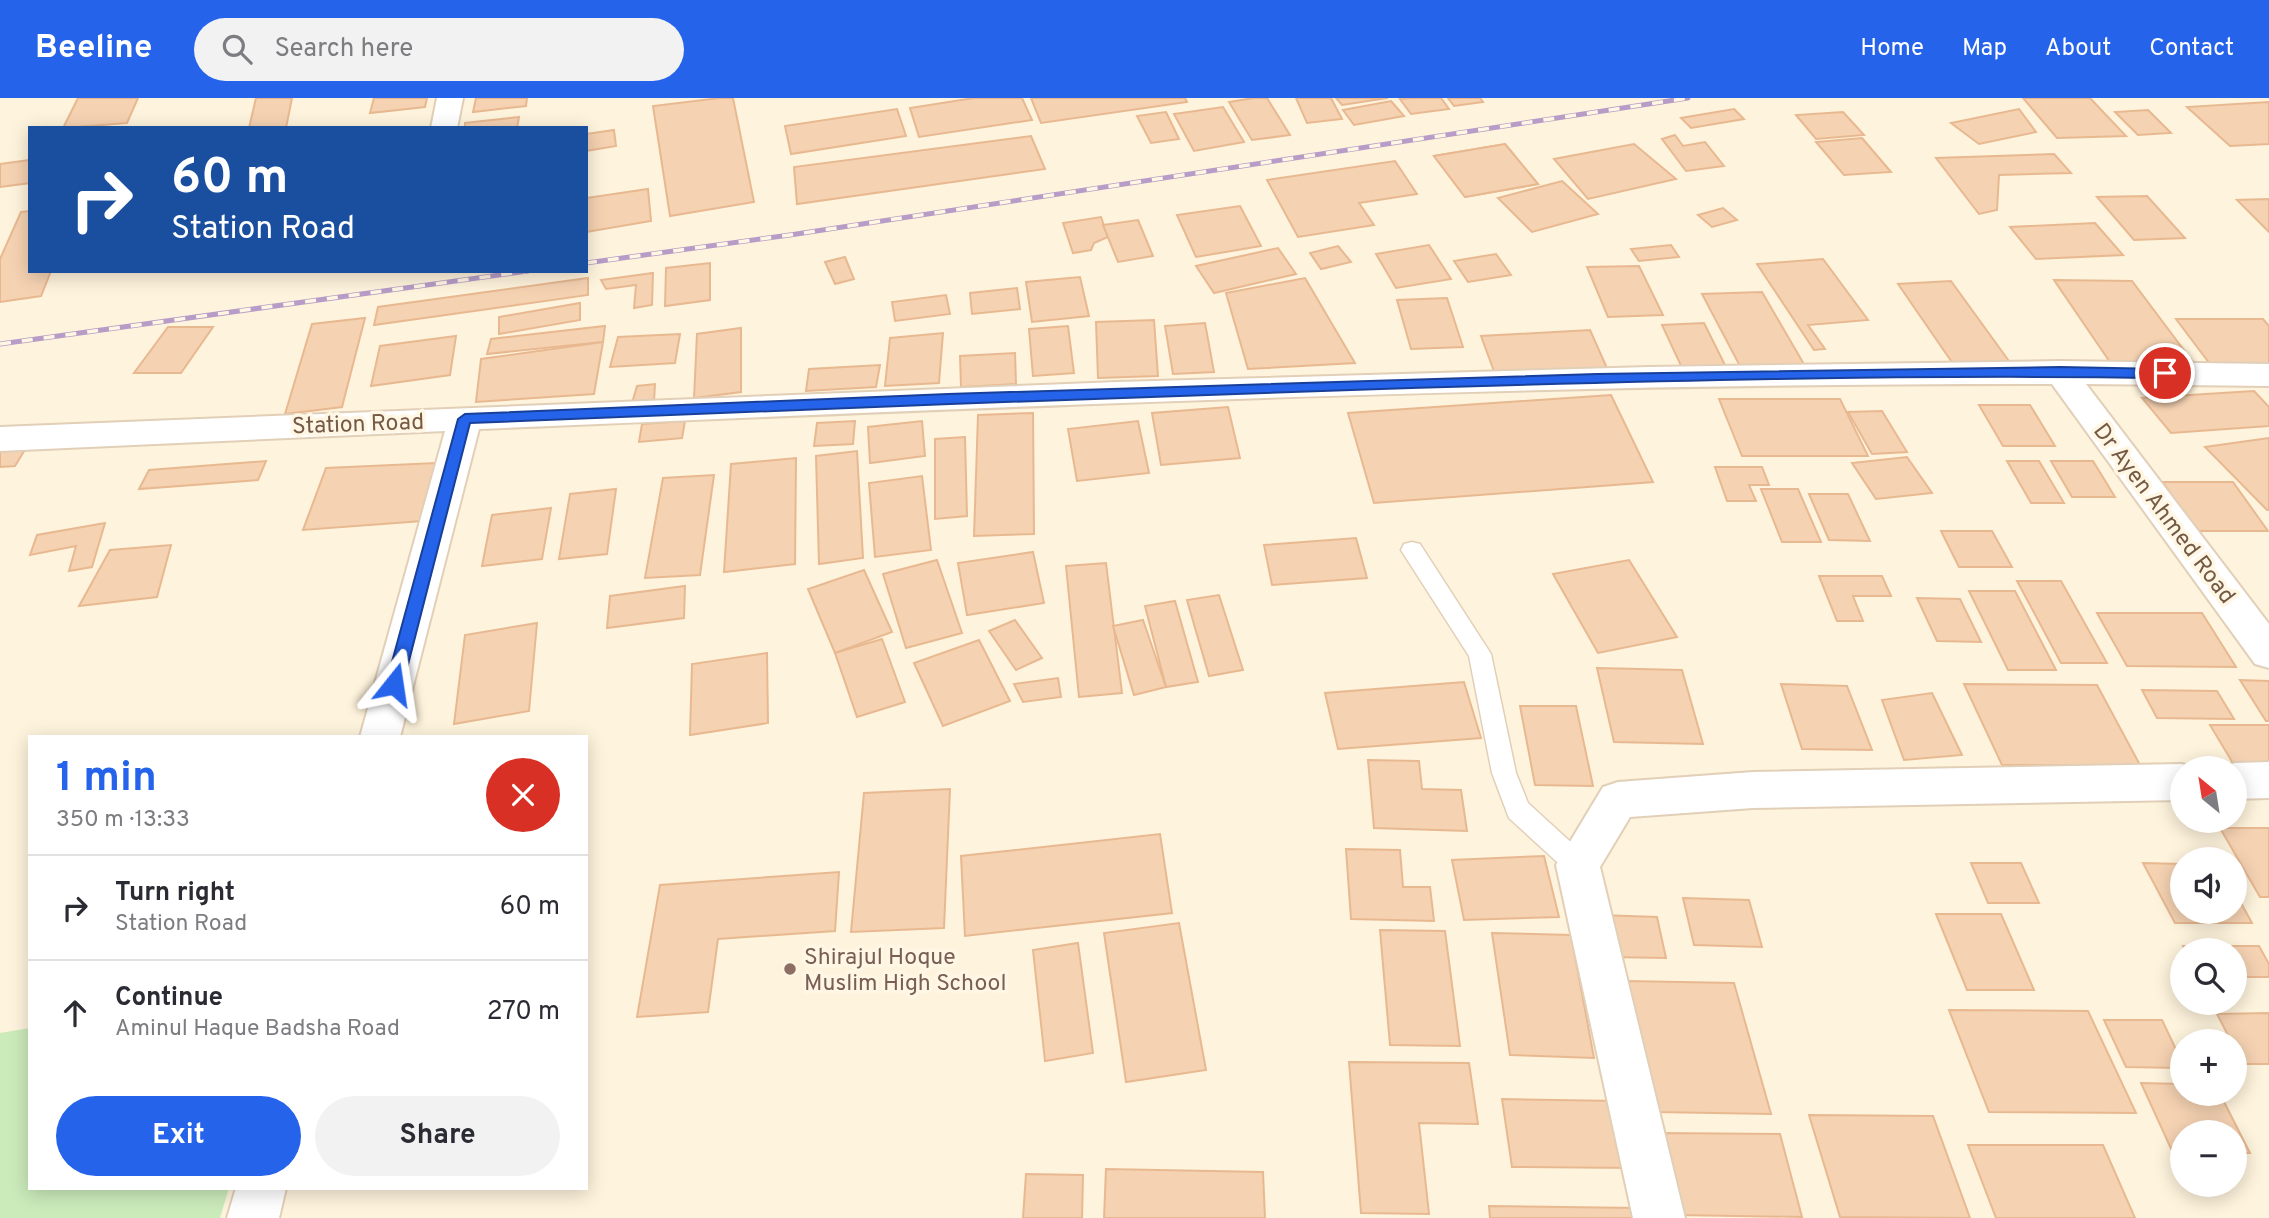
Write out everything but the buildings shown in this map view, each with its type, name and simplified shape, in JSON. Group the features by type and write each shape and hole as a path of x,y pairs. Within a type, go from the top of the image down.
{"street":[{"path":"444,126 450,98"},
{"name":"Station Road","path":"0,439 948,398 1583,379 2060,372 2269,375"},
{"name":"Dr Ayen Ahmed Road","path":"2060,372 2269,653"},
{"path":"381,735 465,419"},
{"path":"2247,781 2269,780"},
{"path":"1659,1218 1578,865 1618,800 1753,790 2170,782"},
{"path":"253,1218 260,1190"}],"lane":[{"path":"1412,551 1480,654 1504,773 1518,810 1578,865"}],"green space":[{"path":"28,1028 28,1190 228,1190 220,1218 0,1218 0,1033"}],"railway":[{"path":"588,263 790,235 1688,98"},
{"path":"0,344 514,273"}],"place":[{"name":"Shirajul Hoque Muslim High School","path":"790,969"}],"route":[{"path":"394,684 465,419 948,398 1597,378 2165,373"}]}
